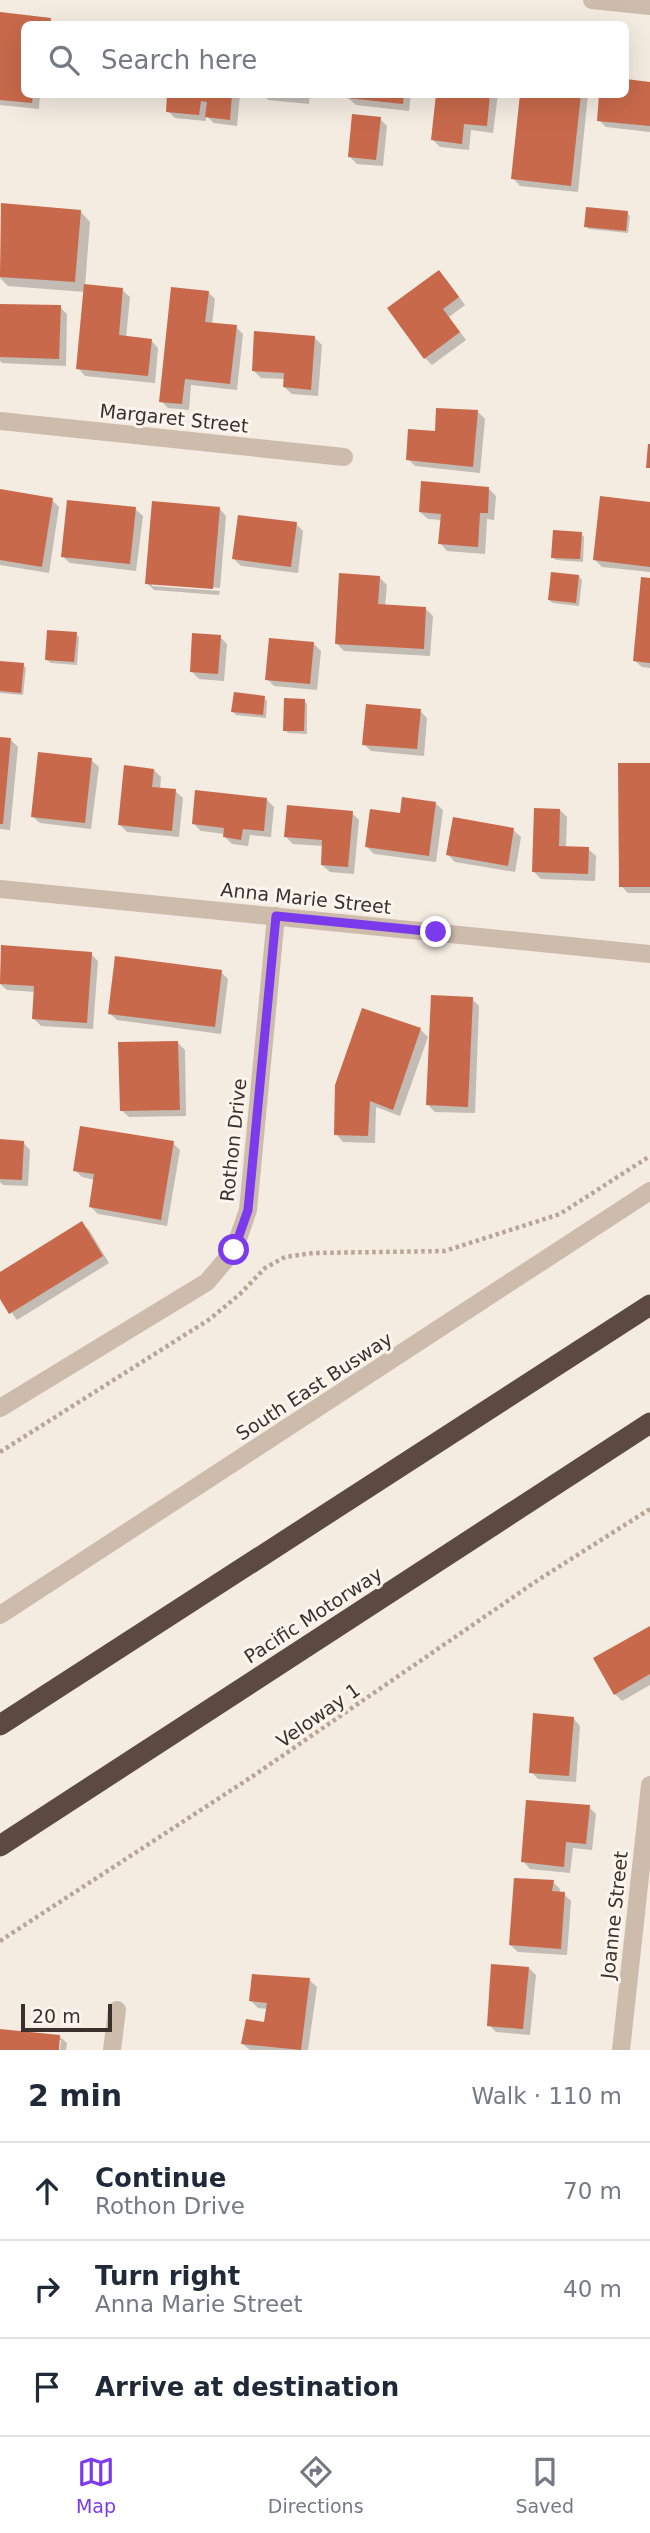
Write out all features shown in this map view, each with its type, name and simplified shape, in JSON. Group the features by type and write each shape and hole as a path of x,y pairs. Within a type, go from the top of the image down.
{"highway":[{"path":"0,1725 650,1305"},
{"name":"Pacific Motorway","path":"0,1846 650,1423"}],"street":[{"path":"592,0 650,6"},
{"name":"Margaret Street","path":"0,421 344,457"},
{"name":"Anna Marie Street","path":"0,889 650,954"},
{"name":"Rothon Drive","path":"0,1408 207,1282 234,1250 248,1210 276,916"},
{"name":"South East Busway","path":"0,1615 650,1191"},
{"name":"Joanne Street","path":"621,2050 650,1785"},
{"path":"112,2050 117,2010"}],"path":[{"path":"0,1452 210,1319 265,1268 285,1257 313,1253 445,1251 560,1214 650,1156"},
{"name":"Veloway 1","path":"0,1941 253,1776 538,1580 650,1508"}],"building":[{"path":"0,12 51,18 50,21 21,21 21,98 33,98 32,103 0,100"},
{"path":"629,79 650,82 650,126 597,121 599,98 629,98"},
{"path":"167,98 232,98 230,120 205,117 207,102 201,101 199,115 166,112"},
{"path":"347,98 404,98 403,104"},
{"path":"436,98 490,98 487,126 464,124 462,144 431,140"},
{"path":"520,98 581,98 571,186 511,179"},
{"path":"352,114 381,117 376,160 348,157"},
{"path":"1,203 81,210 75,282 0,277"},
{"path":"586,207 628,211 626,231 584,227"},
{"path":"439,270 459,297 443,309 460,332 424,359 387,308"},
{"path":"84,284 123,288 119,335 152,339 148,376 76,369"},
{"path":"171,287 209,291 205,322 237,325 230,384 185,379 182,404 159,402"},
{"path":"0,304 61,305 59,359 0,357"},
{"path":"254,331 315,336 311,390 283,387 284,373 252,371"},
{"path":"436,408 478,410 473,467 406,460 408,429 435,431"},
{"path":"648,444 650,468 646,468"},
{"path":"421,481 489,487 488,513 480,513 478,547 438,544 441,514 419,512"},
{"path":"0,489 53,498 42,567 0,560"},
{"path":"600,496 650,502 650,567 593,560"},
{"path":"67,500 136,507 130,564 61,557"},
{"path":"152,501 220,507 213,589 145,584"},
{"path":"238,515 297,522 291,567 232,559"},
{"path":"553,530 582,532 580,559 551,558"},
{"path":"551,572 579,575 576,603 548,600"},
{"path":"339,573 380,576 378,604 426,607 424,649 335,644"},
{"path":"641,577 650,578 650,663 633,661"},
{"path":"47,630 77,632 74,662 45,660"},
{"path":"192,633 221,635 218,674 190,672"},
{"path":"269,638 314,642 310,684 265,680"},
{"path":"0,661 24,663 21,693 0,691"},
{"path":"234,692 265,696 263,715 231,712"},
{"path":"284,698 305,699 304,731 283,731"},
{"path":"366,704 421,709 417,749 362,745"},
{"path":"0,737 11,738 3,824 0,824"},
{"path":"38,752 92,758 85,823 31,817"},
{"path":"618,763 650,763 650,887 619,887"},
{"path":"124,765 154,769 152,787 176,789 172,831 118,825"},
{"path":"195,790 267,798 264,831 243,829 241,840 223,837 224,828 192,824"},
{"path":"402,797 436,802 429,856 365,847 370,809 400,813"},
{"path":"287,805 353,811 348,867 321,865 322,840 284,837"},
{"path":"534,808 560,809 559,846 589,847 588,874 532,872"},
{"path":"453,817 514,828 508,866 446,855"},
{"path":"1,945 92,952 87,1023 32,1019 34,986 0,984"},
{"path":"115,956 222,970 215,1027 108,1014"},
{"path":"431,995 473,997 468,1107 426,1105"},
{"path":"362,1008 421,1028 393,1110 370,1101 368,1136 334,1135 335,1085"},
{"path":"178,1041 180,1110 120,1111 118,1042"},
{"path":"80,1126 174,1141 161,1220 89,1207 94,1174 73,1171"},
{"path":"0,1139 24,1141 22,1180 0,1179"},
{"path":"82,1221 103,1256 9,1314 0,1299 0,1272"},
{"path":"650,1626 650,1674 614,1695 593,1658"},
{"path":"533,1713 574,1717 569,1776 529,1773"},
{"path":"526,1800 590,1805 586,1844 566,1842 564,1867 521,1862"},
{"path":"514,1878 554,1880 552,1891 565,1892 561,1949 509,1945"},
{"path":"491,1964 529,1967 523,2029 487,2026"},
{"path":"252,1974 310,1978 301,2050 241,2044 246,2019 264,2022 267,2003 249,2001"},
{"path":"0,2029 60,2035 59,2050 0,2050"}],"route":[{"path":"234,1250 248,1210 276,916 436,932"}]}
